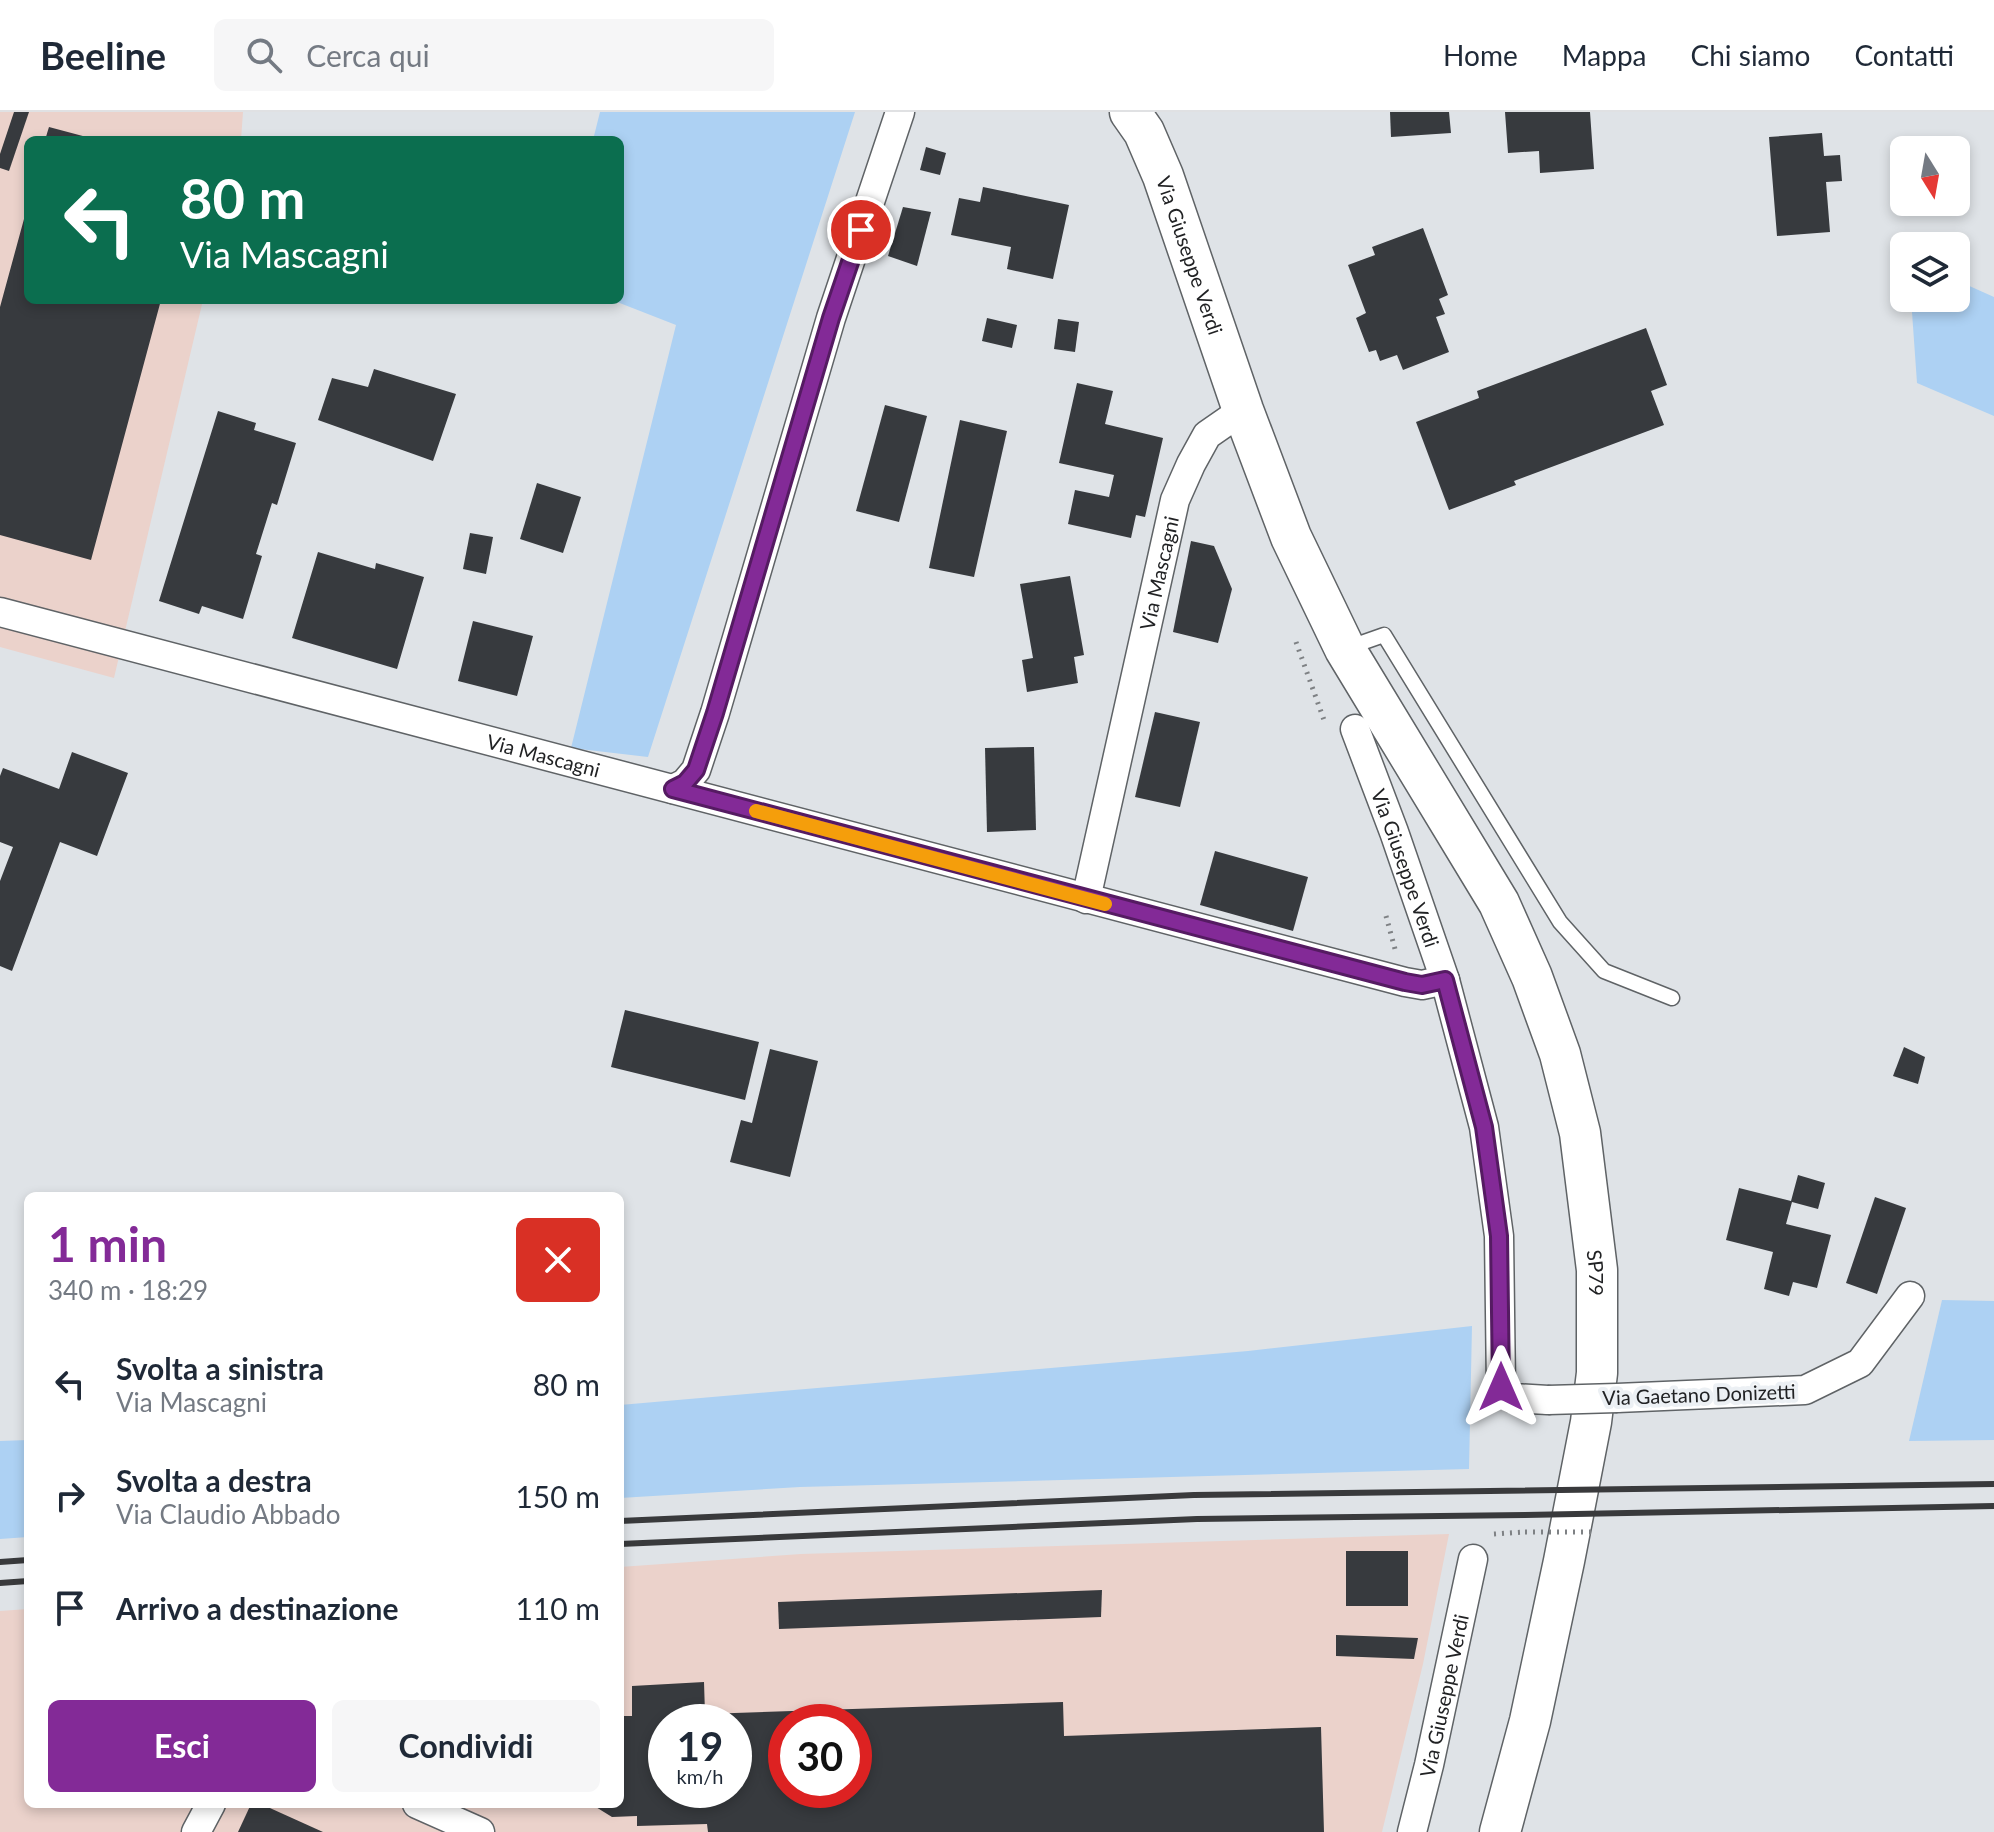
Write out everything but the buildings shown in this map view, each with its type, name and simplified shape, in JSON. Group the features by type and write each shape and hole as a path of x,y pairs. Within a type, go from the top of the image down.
{"main road":[{"name":"Via Giuseppe Verdi","path":"1130,112 1144,132 1163,176 1243,410 1291,537 1345,649"},
{"name":"SP79","path":"1345,649 1499,903 1532,977 1560,1054 1580,1133 1597,1270 1597,1373 1591,1422 1564,1561 1533,1707 1500,1832"}],"street":[{"path":"673,789 685,783 696,770 831,318 900,112"},
{"name":"Via Mascagni","path":"1086,899 1175,500 1207,435 1243,410"},
{"name":"Via Mascagni","path":"0,612 1405,982 1422,985 1445,980"},
{"name":"Via Giuseppe Verdi","path":"1342,731 1394,832 1445,980 1484,1127 1499,1236 1501,1387"},
{"name":"Via Gaetano Donizetti","path":"1501,1387 1513,1398 1548,1400 1805,1390 1860,1363 1910,1296"},
{"name":"Via Giuseppe Verdi","path":"1412,1832 1473,1559"},
{"path":"196,1832 209,1808"},
{"path":"426,1808 480,1832"}],"lane":[{"path":"1345,649 1384,635 1560,922 1604,971 1672,998"}],"path":[{"path":"1294,635 1342,731"},
{"path":"1384,912 1405,982"},
{"path":"1525,1532 1592,1532"}],"shaded area":[{"path":"0,112 243,112 241,136 24,136 24,304 202,304 114,678 0,647"},
{"path":"600,112 855,112 648,757 571,748 676,325 622,304 624,136 594,136"},
{"path":"1970,286 1994,297 1994,416 1917,383 1912,312 1970,312"},
{"path":"1942,1300 1994,1301 1994,1440 1909,1441"},
{"path":"1472,1326 1469,1469 800,1487 624,1498 624,1405 1248,1351"},
{"path":"24,1440 24,1537 0,1539 0,1441"},
{"path":"1449,1534 1423,1664 1382,1832 0,1832 0,1611 24,1609 24,1808 624,1808 624,1567 801,1554"}],"railway":[{"path":"624,1521 1194,1495 1994,1484"},
{"path":"624,1544 1197,1519 1994,1506"},
{"path":"0,1562 24,1560"},
{"path":"0,1583 24,1581"}],"slow traffic":[{"path":"756,811 1105,904"}],"route":[{"path":"861,230 831,318 696,770 685,783 673,789 1405,982 1422,985 1445,980 1484,1127 1499,1236 1501,1387"}]}
